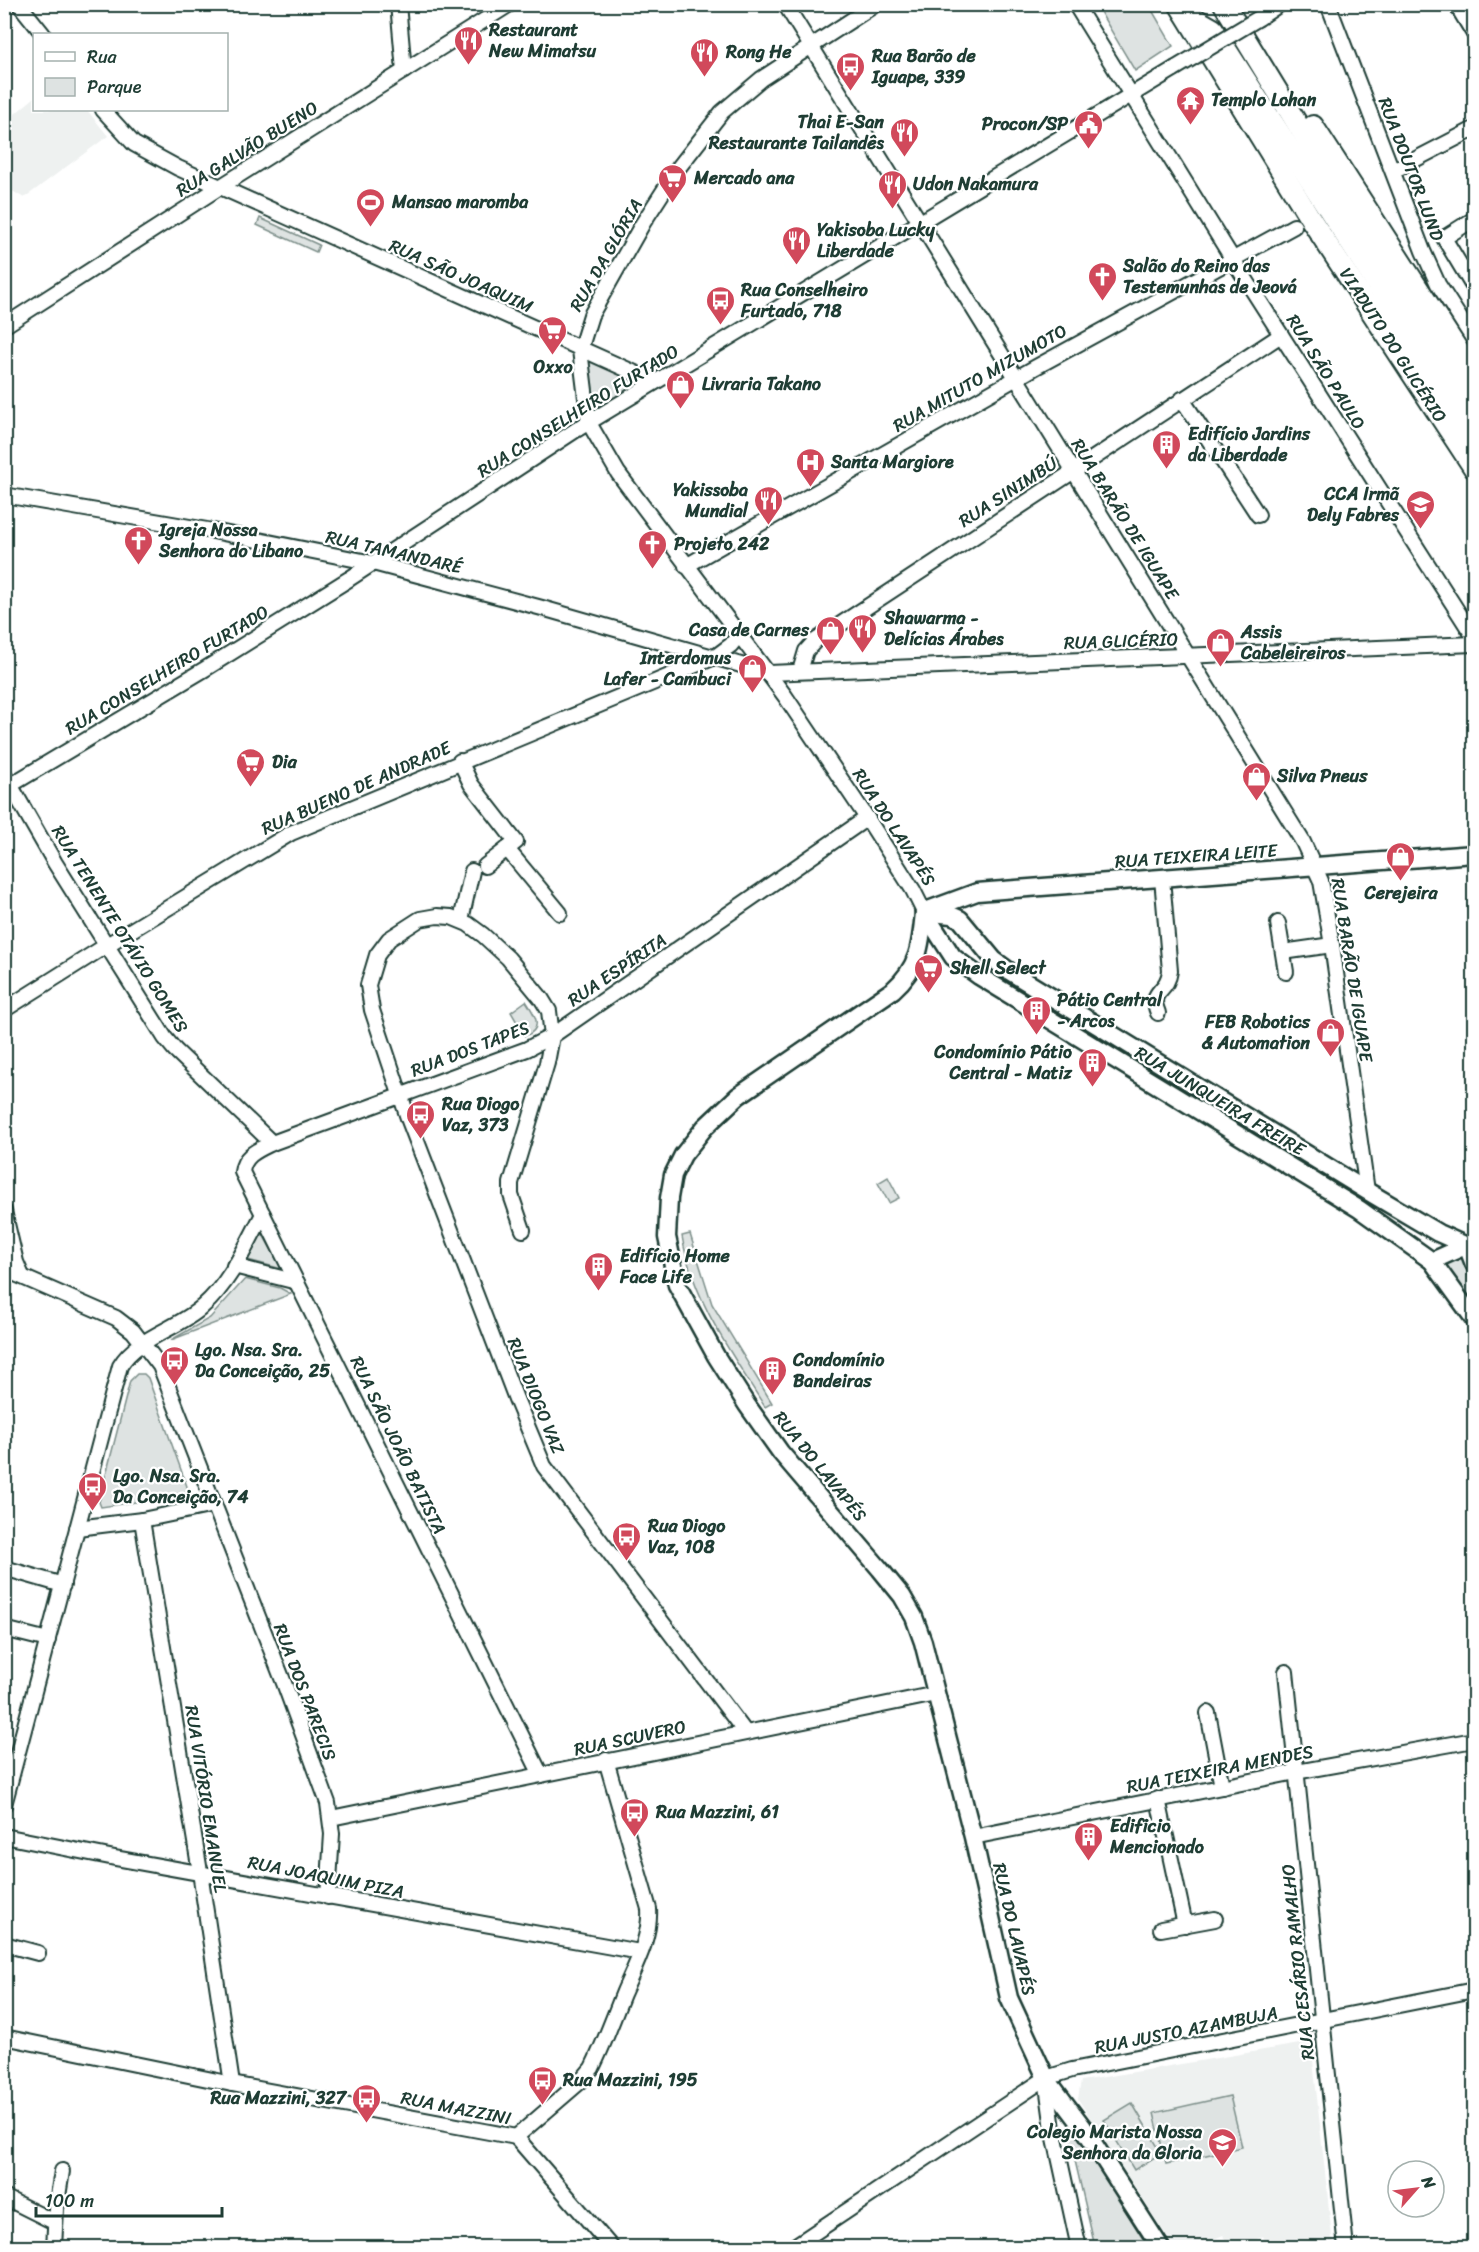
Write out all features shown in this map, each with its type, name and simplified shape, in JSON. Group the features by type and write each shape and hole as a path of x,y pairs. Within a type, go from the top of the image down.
{"highway":[{"path":"1224,4 1317,160 1474,436"},
{"path":"1181,8 1213,29 1317,160 1474,375"},
{"name":"VIADUTO DO GLICÉRIO","path":"1181,8 1303,223 1474,468"},
{"name":"VIADUTO DO GLICÉRIO","path":"1317,160 1474,402"}],"main road":[{"name":"RUA TEIXEIRA LEITE","path":"924,912 977,892 1474,854"},
{"name":"RUA JUNQUEIRA FREIRE","path":"924,912 951,915 960,919 994,960 1367,1191 1438,1233 1471,1243"},
{"name":"RUA JUNQUEIRA FREIRE","path":"924,912 953,957 1007,994 1367,1214 1432,1261 1474,1319"},
{"name":"RUA DO LAVAPÉS","path":"924,912 919,951 913,968 905,980 885,996 738,1095 690,1145 673,1175 667,1237 677,1285 711,1348 747,1405 781,1453 902,1596 914,1617 973,1837 1009,1998 1017,2020 1046,2078 1077,2119 1161,2247"},
{"path":"1119,1063 1129,1045"},
{"path":"1432,1261 1471,1243 1474,1264"}],"street":[{"path":"19,4 42,33"},
{"path":"398,4 404,71"},
{"name":"RUA GALVÃO BUENO","path":"4,326 510,4"},
{"name":"RUA BARÃO DE IGUAPE","path":"785,4 1303,842 1321,881 1367,1191"},
{"name":"RUA DA GLÓRIA","path":"769,673 686,566 606,453 589,423 580,350 591,315 643,223 680,167 722,112 761,79 876,4"},
{"name":"RUA SÃO PAULO","path":"1075,4 1232,258 1474,637"},
{"path":"1264,12 1280,4"},
{"name":"RUA DOUTOR LUND","path":"1328,4 1423,251 1438,284 1474,340"},
{"path":"1456,4 1474,34"},
{"name":"RUA CONSELHEIRO FURTADO","path":"6,783 205,669 564,438 1174,69 1264,12"},
{"name":"RUA SÃO JOAQUIM","path":"104,111 134,144 178,168 655,382"},
{"path":"1393,171 1474,129"},
{"path":"1474,219 1444,238 1474,288"},
{"name":"RUA MITUTO MIZUMOTO","path":"686,566 1232,258 1303,223"},
{"name":"RUA SINIMBÚ","path":"785,696 787,681 815,641 1281,335"},
{"path":"1182,399 1258,515"},
{"path":"564,438 580,438 606,453"},
{"name":"RUA TAMANDARÉ","path":"4,495 213,531 373,563 769,673"},
{"name":"RUA BUENO DE ANDRADE","path":"4,1010 291,833 715,657 731,645 739,635"},
{"name":"RUA GLICÉRIO","path":"769,673 1474,644"},
{"name":"RUA DO LAVAPÉS","path":"769,673 867,818 913,890 924,912"},
{"path":"460,761 471,784 516,842 478,868 461,920"},
{"name":"RUA TENENTE OTÁVIO GOMES","path":"6,783 170,1045 272,1143"},
{"name":"RUA ESPÍRITA","path":"552,1036 867,818"},
{"path":"507,849 560,913"},
{"path":"1158,1012 1154,1002 1155,998 1167,984 1170,971 1162,878"},
{"name":"RUA DOS TAPES","path":"437,916 461,920 483,935 500,951 541,998 549,1011 552,1036 527,1049 399,1095 372,1011 368,985 376,956 388,939 420,919 437,916"},
{"path":"1278,923 1286,972"},
{"path":"1283,952 1332,945"},
{"path":"523,1230 511,1195 511,1183 547,1064 552,1036"},
{"name":"RUA SÃO JOÃO BATISTA","path":"399,1095 272,1143 245,1159 242,1172 541,1775"},
{"name":"RUA DIOGO VAZ","path":"399,1095 544,1466 744,1732"},
{"path":"4,1211 9,1253 22,1276"},
{"path":"4,1805 10,1761 48,1640 120,1366 130,1352 201,1308 219,1290 263,1214"},
{"path":"234,1266 297,1281"},
{"name":"RUA DOS PARECIS","path":"4,1269 116,1318 144,1343 164,1375 284,1683 331,1818 328,1897"},
{"path":"77,1528 142,1520 214,1505"},
{"name":"RUA VITÓRIO EMANUEL","path":"142,1520 200,1872 232,2084"},
{"path":"4,1568 63,1585"},
{"path":"4,1629 48,1640"},
{"name":"RUA CESÁRIO RAMALHO","path":"1286,1672 1346,2247"},
{"name":"RUA SCUVERO","path":"331,1818 936,1694"},
{"path":"1208,1713 1222,1787"},
{"name":"RUA TEIXEIRA MENDES","path":"973,1837 1296,1772 1474,1740"},
{"name":"RUA MAZZINI","path":"4,2037 232,2084 516,2137 581,2081 592,2068 640,1952 650,1920 649,1909 606,1760"},
{"path":"1158,1799 1185,1925"},
{"name":"RUA JOAQUIM PIZA","path":"4,1836 328,1897 640,1952"},
{"path":"1161,1929 1215,1920"},
{"path":"4,1944 38,1953"},
{"name":"RUA JUSTO AZAMBUJA","path":"790,2247 1046,2078 1072,2070 1474,1990"},
{"path":"1046,2078 1053,2129 1079,2247"},
{"path":"516,2137 612,2247"},
{"path":"54,2247 54,2222 62,2171"},
{"path":"4,2197 54,2222"}],"shaded area":[{"path":"33,99 33,111 88,111 108,136 24,198 9,189 5,191 5,122"},
{"name":"Colegio Marista Nossa Senhora da Gloria","path":"1311,2042 1333,2247 1268,2247 1263,2236 1241,2247 1230,2247 1223,2235 1197,2247 1174,2247 1078,2099 1081,2081"}],"green space":[{"path":"1096,5 1149,5 1173,46 1135,71"},
{"path":"260,218 319,245 316,252 257,225"},
{"path":"585,355 647,381 591,416"},
{"path":"526,1001 536,1020 536,1025 531,1033 525,1036 511,1012"},
{"path":"888,1177 899,1198 889,1203 878,1183"},
{"path":"262,1233 282,1269 248,1260"},
{"path":"690,1234 712,1304 772,1403 765,1407 704,1304 687,1259 682,1236"},
{"path":"1455,1256 1462,1257 1474,1293 1474,1307 1448,1269 1449,1259"},
{"path":"245,1279 280,1288 291,1294 171,1340 210,1318"},
{"path":"137,1374 144,1374 148,1378 189,1492 178,1496 101,1507 99,1502 130,1381"},
{"path":"1230,2096 1242,2147 1166,2164 1154,2113"},
{"path":"1132,2103 1160,2154 1134,2170 1104,2120"},
{"path":"1074,2128 1148,2247 1095,2247 1070,2139"}],"place":[{"name":"Restaurant New Mimatsu","path":"468,66"},
{"name":"Rong He","path":"705,78"},
{"name":"Rua Barão de Iguape, 339","path":"851,92"},
{"name":"Templo Lohan","path":"1190,126"},
{"name":"Procon/SP","path":"1089,150"},
{"name":"Thai E-San Restaurante Tailandês","path":"905,158"},
{"name":"Mercado ana","path":"673,204"},
{"name":"Udon Nakamura","path":"892,210"},
{"name":"Mansao maromba","path":"371,228"},
{"name":"Yakisoba Lucky Liberdade","path":"796,266"},
{"name":"Salão do Reino das Testemunhas de Jeová","path":"1102,302"},
{"name":"Rua Conselheiro Furtado, 718","path":"720,326"},
{"name":"Oxxo","path":"553,356"},
{"name":"Livraria Takano","path":"681,410"},
{"name":"Edifício Jardins da Liberdade","path":"1167,470"},
{"name":"Santa Margiore","path":"810,488"},
{"name":"Yakissoba Mundial","path":"769,526"},
{"name":"CCA Irmã Dely Fabres","path":"1420,530"},
{"name":"Igreja Nossa Senhora do Libano","path":"138,566"},
{"name":"Projeto 242","path":"653,570"},
{"name":"Shawarma - Delícias Árabes","path":"863,654"},
{"name":"Casa de Carnes","path":"830,656"},
{"name":"Assis Cabeleireiros","path":"1220,668"},
{"name":"Interdomus Lafer - Cambuci","path":"752,694"},
{"name":"Dia","path":"251,788"},
{"name":"Silva Pneus","path":"1256,802"},
{"name":"Cerejeira","path":"1401,882"},
{"name":"Shell Select","path":"929,994"},
{"name":"Pátio Central - Arcos","path":"1036,1036"},
{"name":"FEB Robotics & Automation","path":"1331,1058"},
{"name":"Condomínio Pátio Central - Matiz","path":"1093,1088"},
{"name":"Rua Diogo Vaz, 373","path":"421,1140"},
{"name":"Edifício Home Face Life","path":"599,1292"},
{"name":"Lgo. Nsa. Sra. Da Conceição, 25","path":"174,1386"},
{"name":"Condomínio Bandeiras","path":"772,1396"},
{"name":"Lgo. Nsa. Sra. Da Conceição, 74","path":"92,1512"},
{"name":"Rua Diogo Vaz, 108","path":"627,1562"},
{"name":"Rua Mazzini, 61","path":"635,1838"},
{"name":"Edificio Mencionado","path":"1089,1862"},
{"name":"Rua Mazzini, 195","path":"542,2106"},
{"name":"Rua Mazzini, 327","path":"367,2124"},
{"name":"Colegio Marista Nossa Senhora da Gloria","path":"1223,2168"}]}
